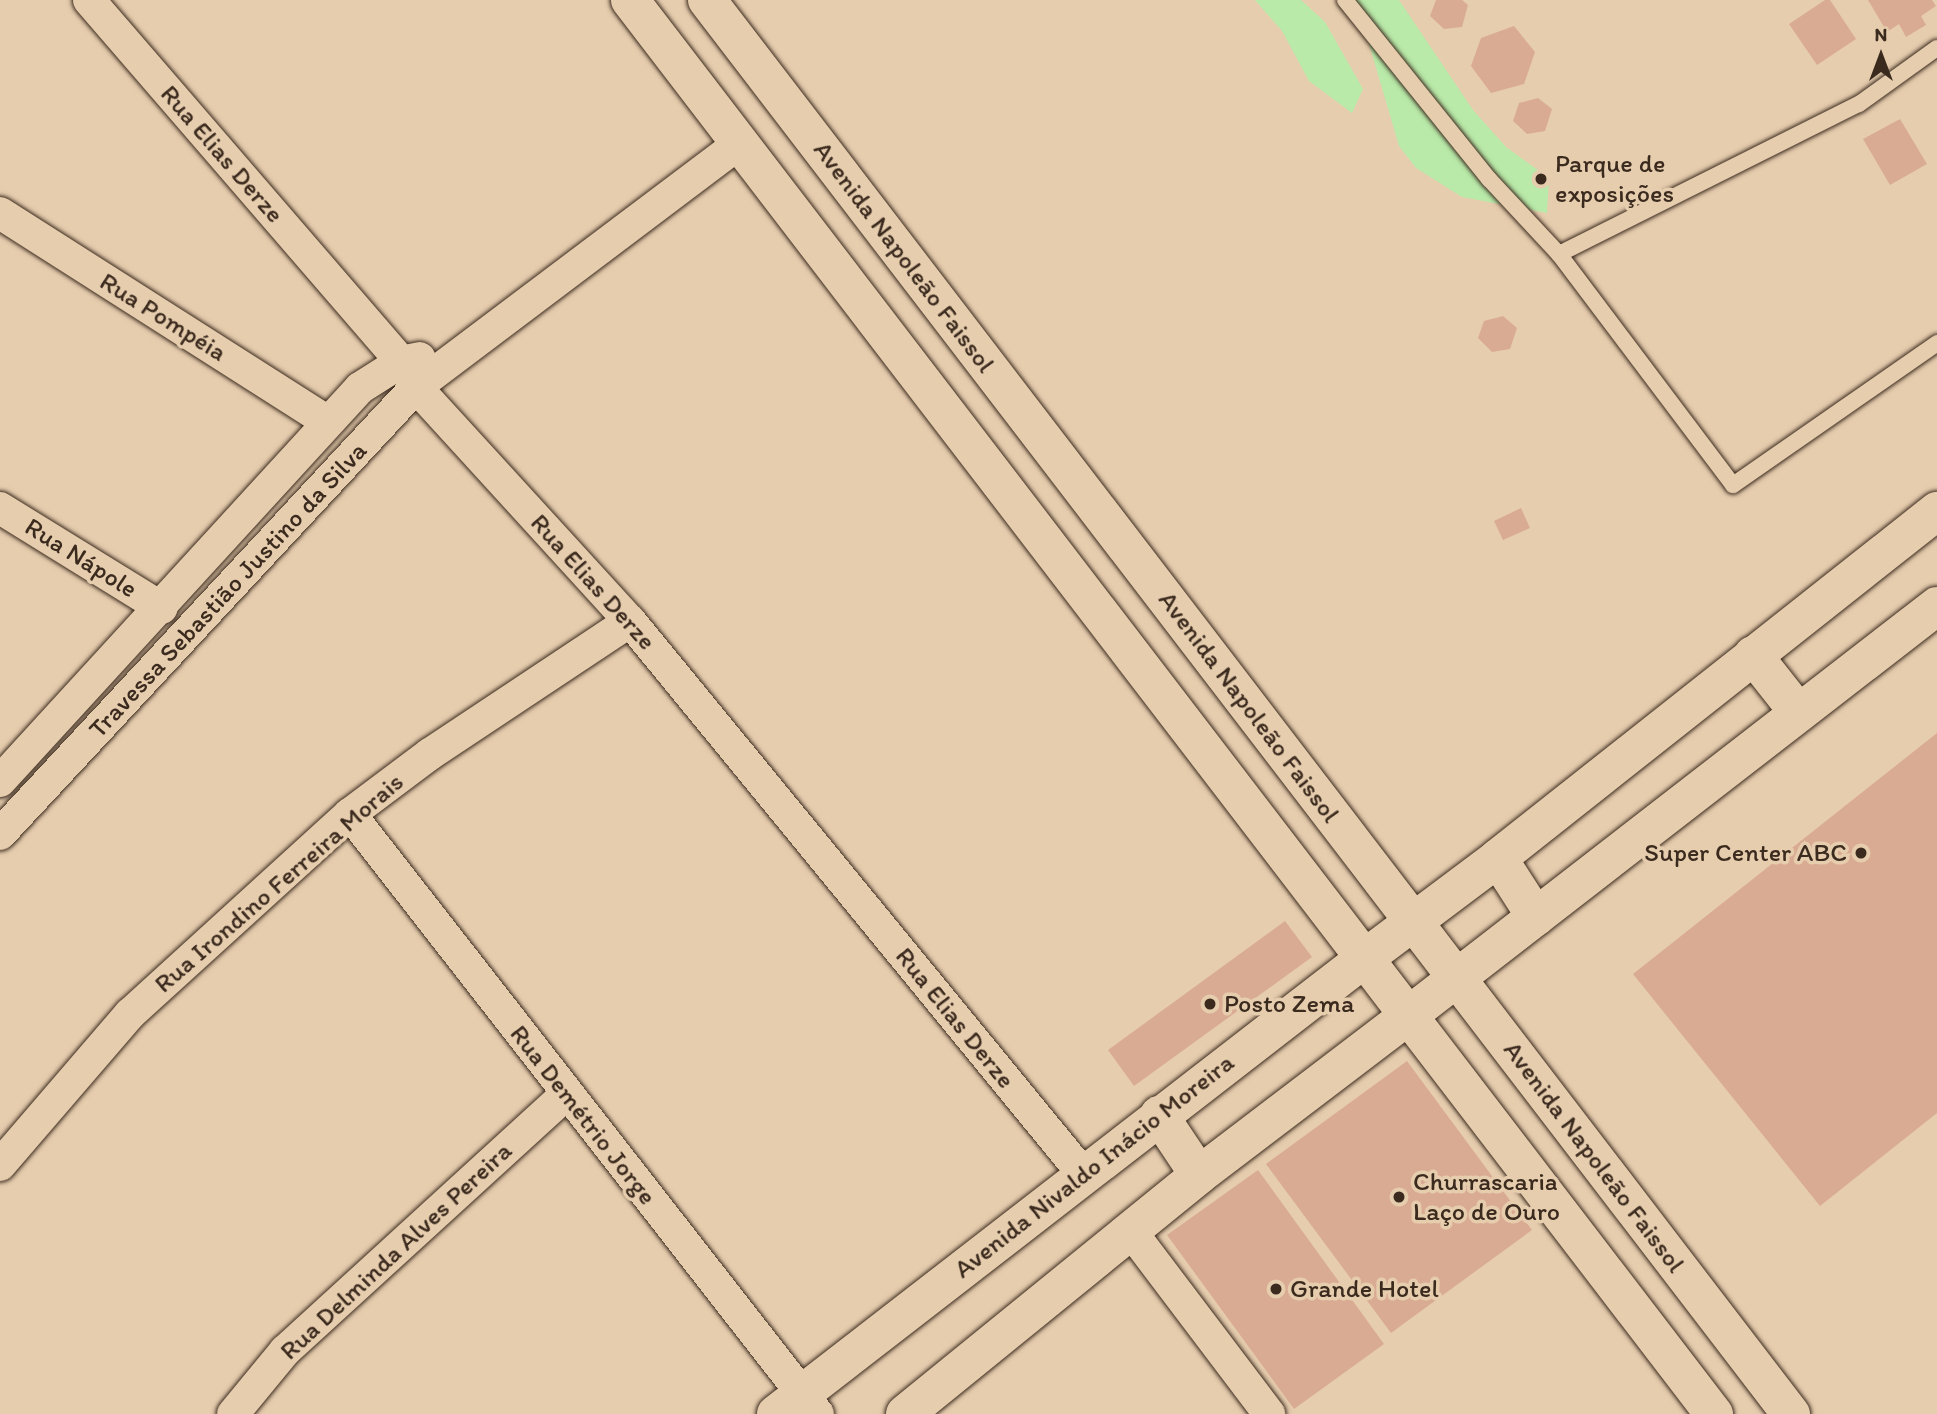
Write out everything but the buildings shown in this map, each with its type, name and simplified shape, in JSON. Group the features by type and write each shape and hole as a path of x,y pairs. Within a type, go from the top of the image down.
{"main road":[{"path":"630,0 1714,1414"},
{"name":"Avenida Napoleão Faissol","path":"707,0 1791,1414"},
{"path":"740,143 789,106"},
{"name":"Avenida Nivaldo Inácio Moreira","path":"798,1406 1159,1115 1498,859 1937,510"},
{"path":"905,1414 1199,1175 1409,1016 1937,606"},
{"path":"1753,655 1798,712"},
{"path":"1498,859 1536,917"},
{"path":"1159,1115 1199,1175"},
{"path":"1667,1353 1713,1311"}],"street":[{"name":"Rua Elias Derze","path":"89,0 408,374 630,621 1084,1175"},
{"name":"Travessa Sebastião Justino da Silva","path":"0,780 162,608 360,387 408,374 461,351 740,143"},
{"name":"Rua Pompéia","path":"0,213 327,421"},
{"name":"Travessa Sebastião Justino da Silva","path":"0,834 408,374"},
{"name":"Rua Nápole","path":"0,508 162,608"},
{"name":"Rua Irondino Ferreira Morais","path":"0,1165 130,1014 350,814 430,754 630,621"},
{"name":"Rua Demétrio Jorge","path":"350,814 566,1094 798,1406"},
{"name":"Rua Delminda Alves Pereira","path":"233,1414 285,1351 566,1094"},
{"path":"1130,1230 1269,1414"}],"lane":[{"path":"1345,0 1489,179 1559,254 1733,485 1937,343"},
{"path":"1559,254 1859,104 1937,48"}],"green space":[{"path":"1255,0 1301,0 1325,22 1363,89 1352,113 1309,81 1282,31"},
{"path":"1347,0 1399,0 1473,110 1506,147 1549,178 1547,213 1462,197 1416,168 1399,146 1367,37"}],"place":[{"name":"Parque de exposições","path":"1541,179"},
{"name":"Super Center ABC","path":"1861,853"},
{"name":"Posto Zema","path":"1210,1004"},
{"name":"Churrascaria Laço de Ouro","path":"1399,1197"},
{"name":"Grande Hotel","path":"1276,1289"}]}
